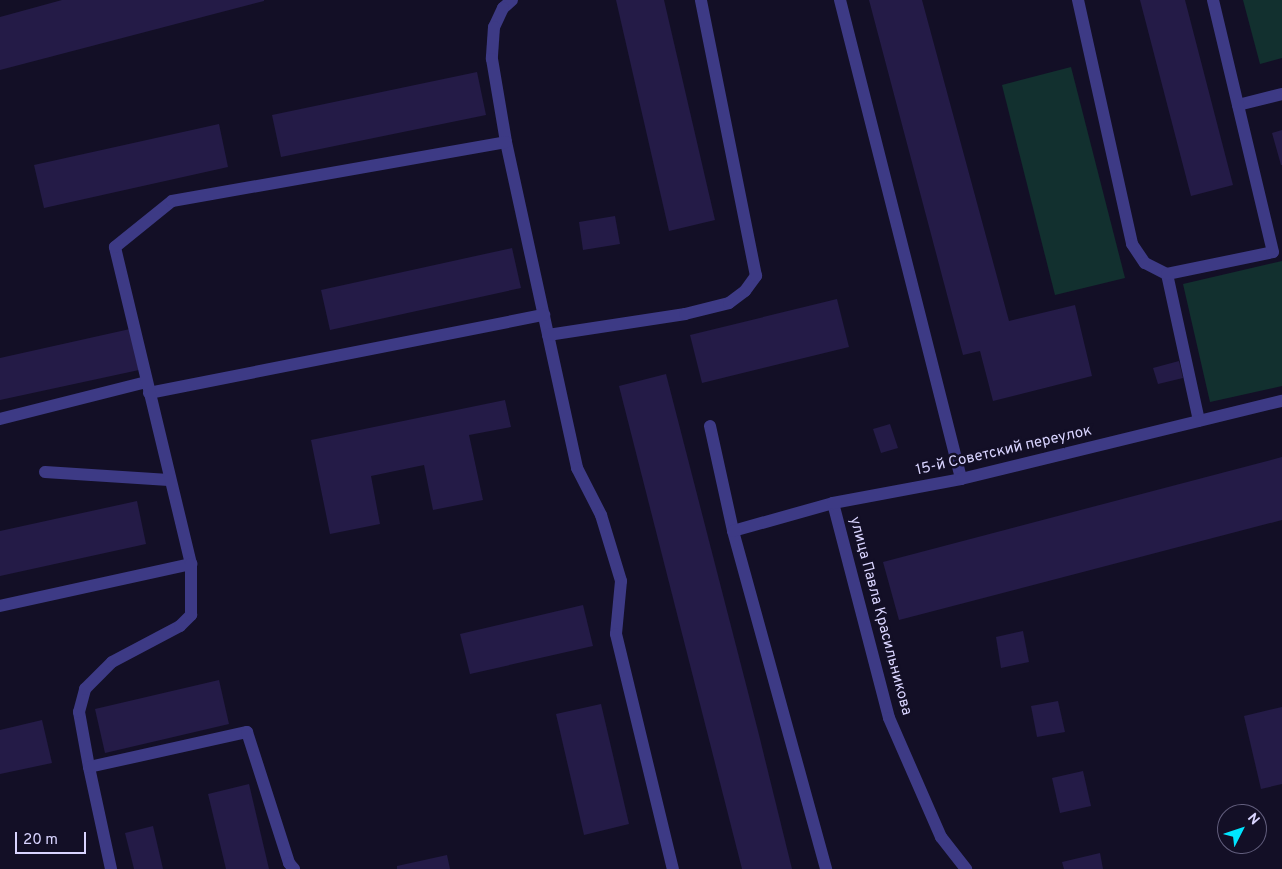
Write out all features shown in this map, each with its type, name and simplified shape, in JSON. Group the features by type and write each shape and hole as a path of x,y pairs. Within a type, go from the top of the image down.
{"street":[{"path":"512,0 503,8 494,27 492,59 506,142 577,468 602,515 621,581 616,634 673,869"},
{"path":"548,334 685,314 729,303 745,291 756,276 701,0"},
{"path":"840,0 961,479"},
{"path":"1078,0 1132,244 1145,263 1167,274 1273,252 1213,0"},
{"path":"1238,105 1282,94"},
{"path":"111,869 79,712 85,689 112,662 180,626 191,614 191,564 169,480 116,247 172,201 506,142"},
{"path":"1167,274 1199,421"},
{"path":"0,419 148,387 544,315"},
{"name":"15-й Советский переулок","path":"733,531 833,503 961,479 1282,401"},
{"path":"710,426 733,531 826,869"},
{"path":"45,472 169,480"},
{"name":"улица Павла Красильникова","path":"833,503 889,718 941,837 966,869"},
{"path":"0,606 191,564"},
{"path":"89,767 247,732 289,863 294,869"}],"green space":[{"path":"1243,0 1282,0 1282,58 1260,64"},
{"path":"1071,67 1125,278 1055,295 1002,85"},
{"path":"1282,261 1282,386 1210,402 1183,284"}],"building":[{"path":"62,0 264,1 0,70 0,17"},
{"path":"616,0 664,0 715,220 669,231"},
{"path":"869,0 922,0 1009,321 1075,305 1092,376 993,401 980,351 963,355"},
{"path":"1140,0 1185,0 1233,185 1191,196"},
{"path":"477,72 486,115 281,157 272,115"},
{"path":"219,124 228,167 44,208 34,165"},
{"path":"1282,130 1282,165 1281,165 1272,133"},
{"path":"615,216 620,244 583,250 579,222"},
{"path":"512,248 521,288 330,330 321,290"},
{"path":"837,299 849,347 702,383 690,335"},
{"path":"130,329 139,370 0,400 0,358"},
{"path":"1179,361 1183,378 1158,384 1153,368"},
{"path":"666,374 792,869 742,869 619,386"},
{"path":"505,400 511,427 469,435 483,500 433,510 424,465 371,476 380,524 330,534 311,440"},
{"path":"890,424 898,448 881,453 873,429"},
{"path":"1282,457 1282,520 899,620 883,562"},
{"path":"137,501 146,544 0,576 0,531"},
{"path":"583,605 593,646 470,674 460,634"},
{"path":"1023,631 1029,662 1001,668 996,637"},
{"path":"219,680 229,724 105,753 95,709"},
{"path":"1058,701 1065,732 1037,737 1031,706"},
{"path":"601,704 629,824 584,835 556,714"},
{"path":"1282,707 1282,784 1261,789 1244,716"},
{"path":"42,720 52,763 0,774 0,730"},
{"path":"1083,771 1091,806 1060,813 1052,778"},
{"path":"249,784 269,869 226,869 208,794"},
{"path":"153,826 163,869 134,869 125,833"},
{"path":"1100,853 1103,869 1064,869 1062,862"},
{"path":"447,855 450,869 397,869 397,866"}]}
